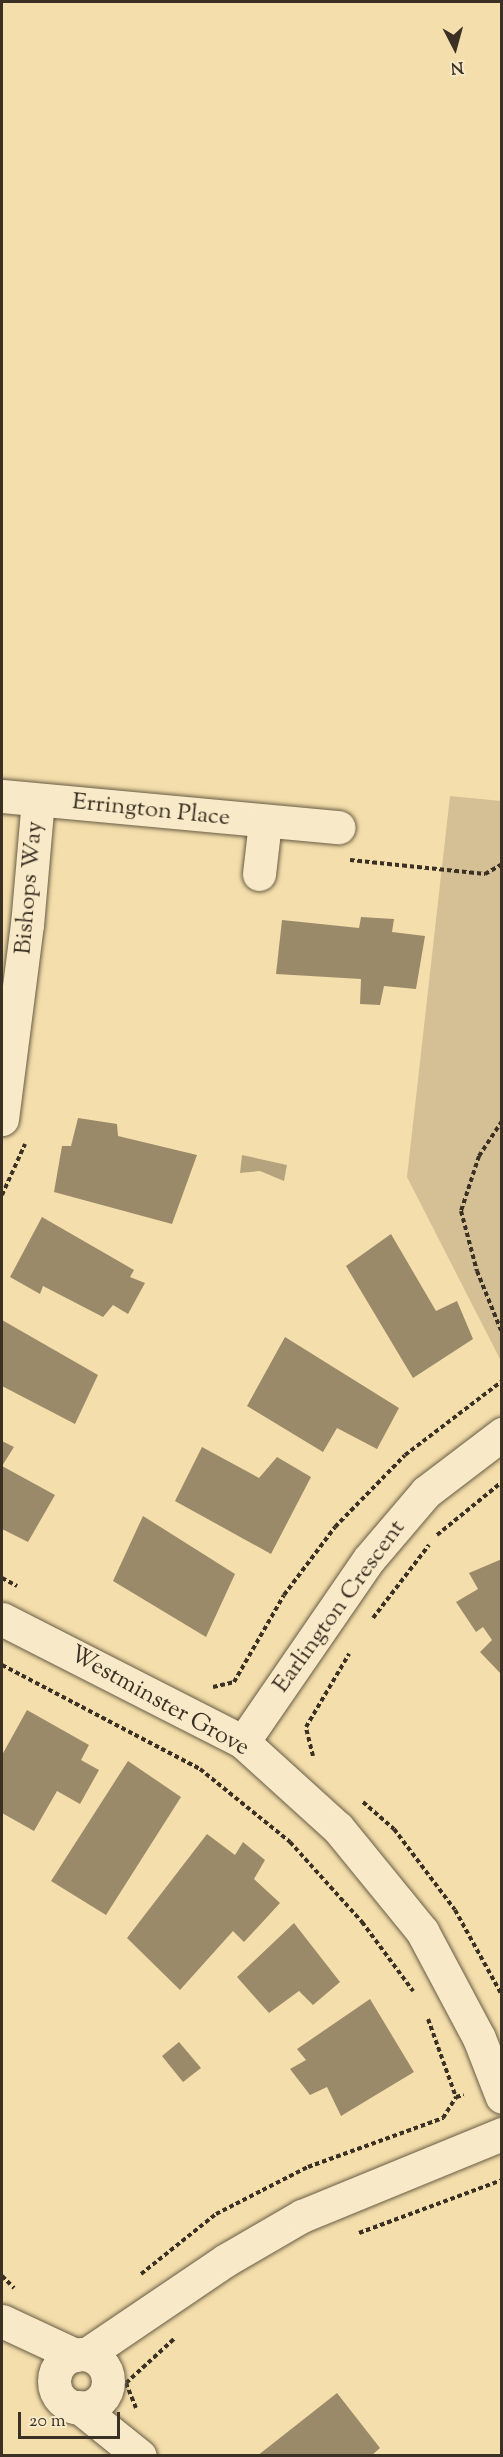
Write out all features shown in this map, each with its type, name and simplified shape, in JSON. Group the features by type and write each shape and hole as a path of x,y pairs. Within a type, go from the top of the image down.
{"street":[{"name":"Errington Place","path":"2,796 339,828"},
{"name":"Bishops Way","path":"15,1126 27,925 38,800"},
{"name":"Errington Place","path":"259,874 265,822"},
{"name":"Earlington Crescent","path":"243,1742 369,1559 426,1492 501,1434"},
{"name":"Westminster Grove","path":"2,1619 243,1742 338,1828 422,1931 479,2038 501,2097"},
{"path":"91,2378 151,2313 226,2260 302,2216 501,2134"},
{"path":"2,2321 28,2354 91,2378 139,2453"}],"path":[{"path":"345,859 485,874 501,864"},
{"path":"501,1121 479,1156 461,1211 477,1271 501,1333"},
{"path":"2,1195 15,1126"},
{"path":"210,1686 220,1688 234,1682 284,1595 335,1527 405,1455 501,1381"},
{"path":"368,1625 437,1535 501,1482"},
{"path":"2,1578 22,1589"},
{"path":"306,1727 355,1643"},
{"path":"2,1665 200,1769 290,1842 362,1922 415,1994"},
{"path":"426,2014 456,2097"},
{"path":"348,2236 501,2180"},
{"path":"91,2378 181,2333"}],"shaded area":[{"path":"450,796 501,801 501,1361 407,1177"},
{"path":"242,1155 287,1165 284,1181 260,1171 240,1173"}],"building":[{"path":"361,917 394,919 392,932 425,936 416,989 384,986 380,1005 360,1004 361,979 276,974 282,920 359,928"},
{"path":"78,1118 117,1124 118,1136 197,1155 172,1224 54,1192 62,1146 71,1146"},
{"path":"42,1217 134,1270 130,1277 145,1283 128,1314 113,1305 103,1317 43,1286 40,1294 10,1277"},
{"path":"391,1234 436,1311 457,1301 473,1339 413,1378 346,1266"},
{"path":"2,1320 98,1375 75,1424 2,1386"},
{"path":"285,1337 399,1408 377,1449 337,1428 323,1452 247,1406"},
{"path":"2,1441 14,1447 2,1466"},
{"path":"202,1447 259,1478 277,1457 311,1477 271,1554 175,1501"},
{"path":"2,1466 55,1495 28,1542 2,1529"},
{"path":"143,1516 235,1574 206,1637 113,1581"},
{"path":"502,1559 502,1675 480,1652 492,1640 483,1627 476,1632 456,1602 478,1589 469,1573"},
{"path":"27,1710 89,1745 81,1760 99,1770 80,1804 57,1791 34,1831 2,1813 2,1755"},
{"path":"128,1761 181,1797 106,1915 51,1881"},
{"path":"207,1834 235,1855 243,1842 265,1860 254,1879 280,1903 244,1942 233,1931 180,1990 127,1938"},
{"path":"294,1923 340,1982 313,2005 299,1991 269,2013 237,1977"},
{"path":"370,1999 414,2072 341,2116 327,2087 310,2095 290,2069 306,2060 297,2049"},
{"path":"179,2042 201,2068 183,2082 162,2056"},
{"path":"337,2393 380,2448 371,2456 257,2456"}]}
